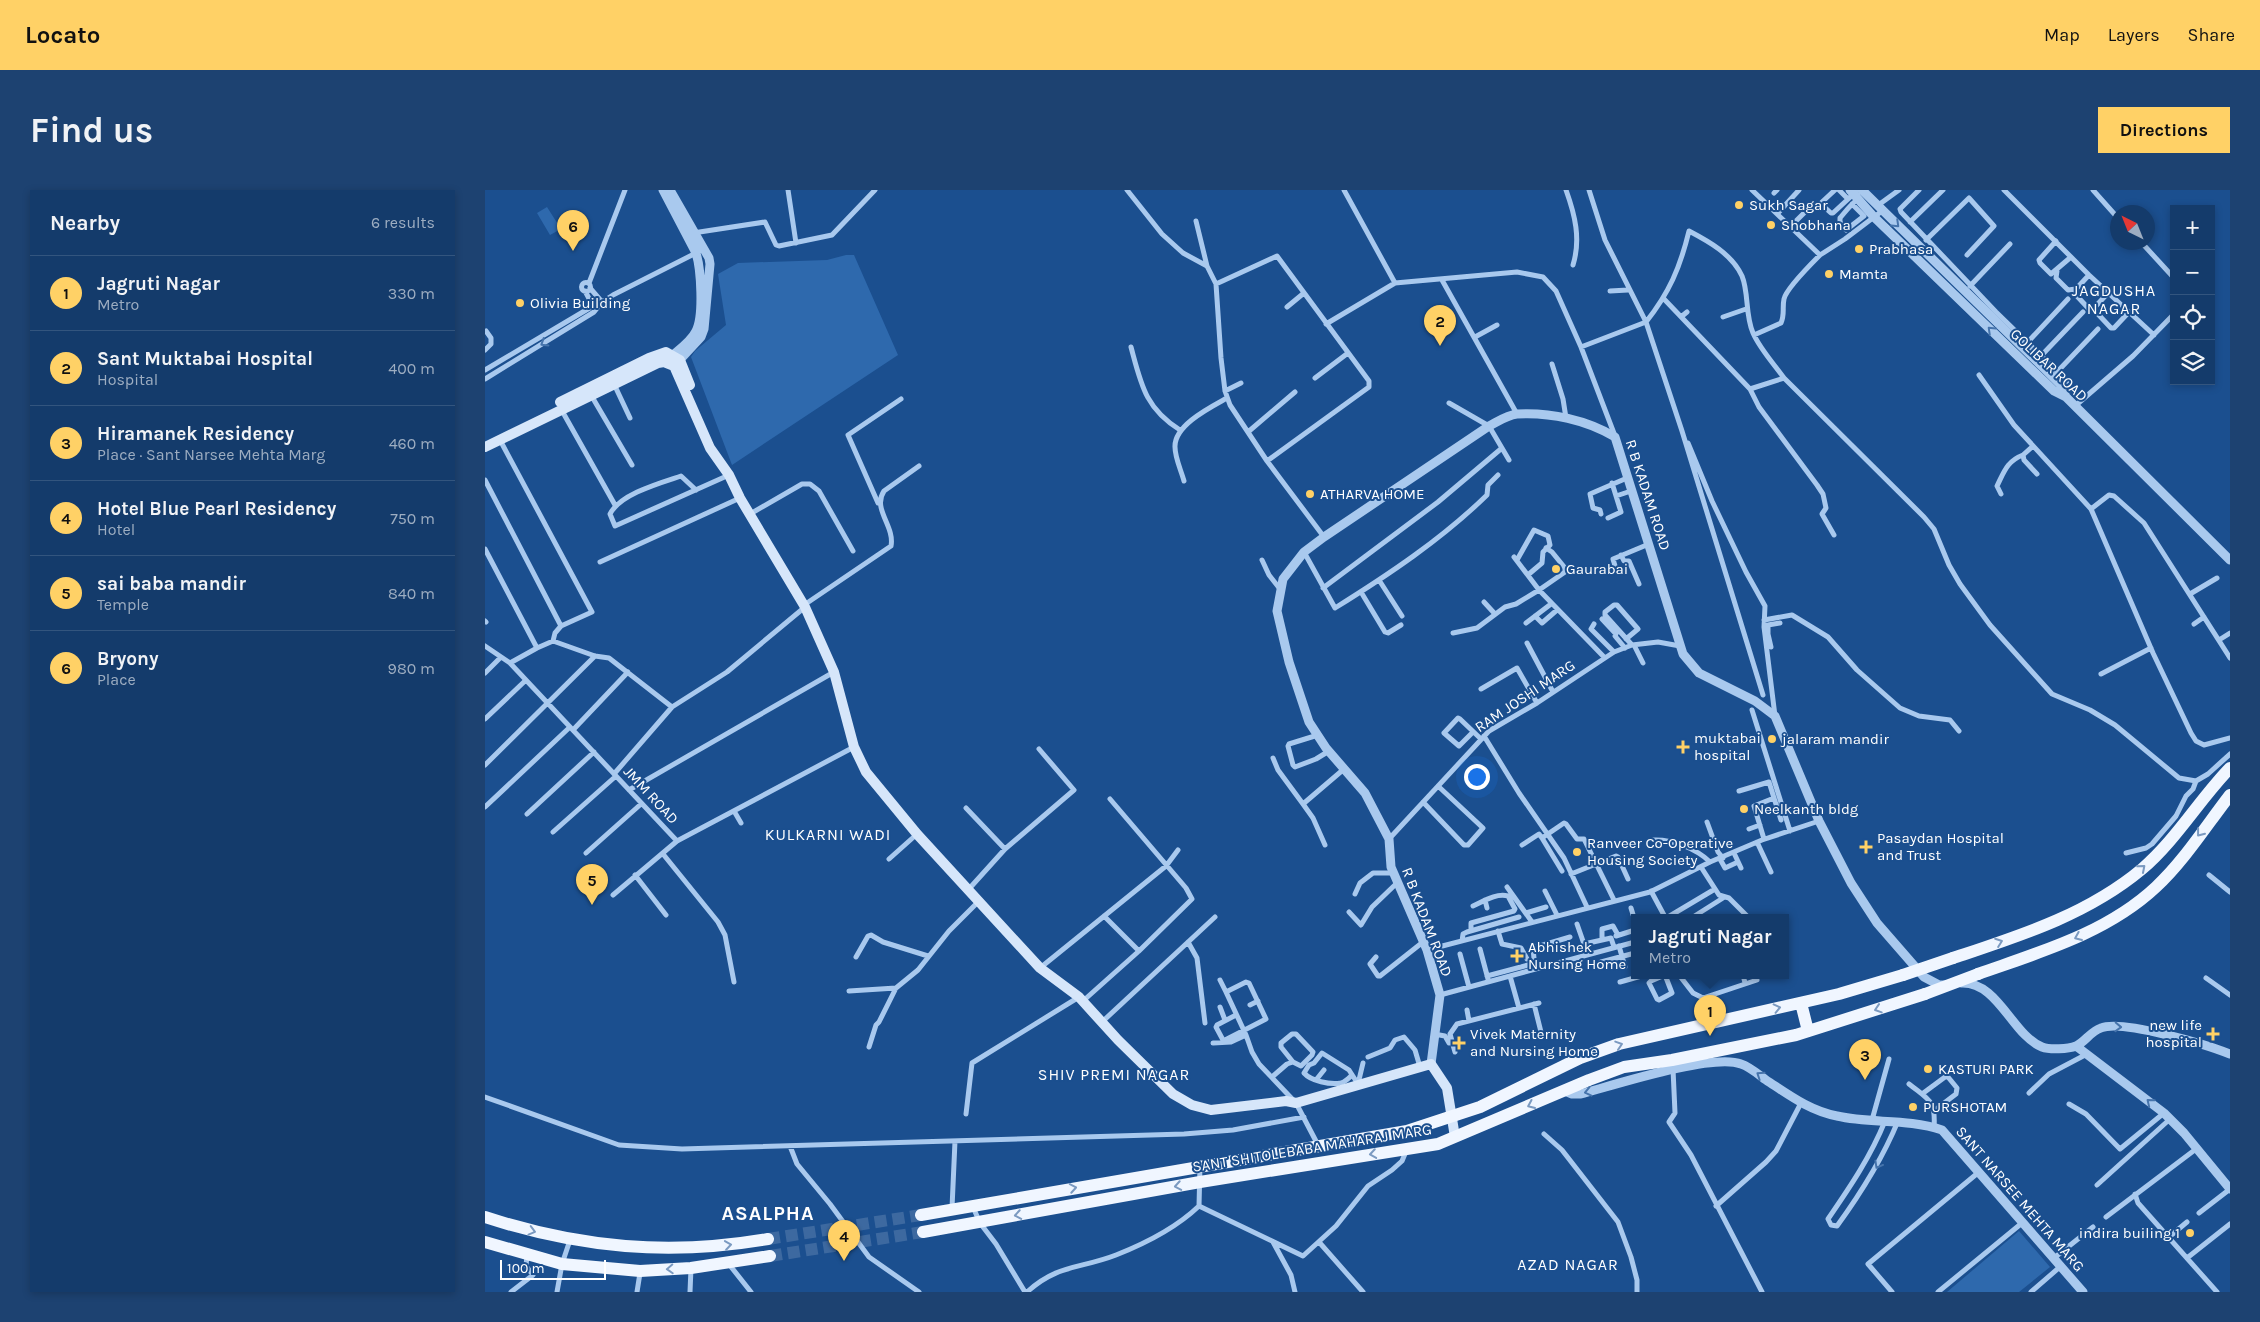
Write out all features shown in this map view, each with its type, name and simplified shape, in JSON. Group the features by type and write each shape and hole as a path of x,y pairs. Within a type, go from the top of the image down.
{"main road":[{"path":"485,440 649,358 666,352 673,361 710,448 729,475 749,514 805,607 834,672 854,747 866,772 917,834 1040,968 1081,999 1173,1094 1192,1105 1211,1110 1286,1102 1296,1103 1431,1064 1447,1088 1450,1117 1455,1137"},
{"path":"485,447 658,363 673,361"},
{"name":"SANT SHITOLEBABA MAHARAJ MARG","path":"921,1215 1407,1130 1473,1109 1580,1058 1619,1044 1801,1002 1903,975 1953,958 2059,920 2102,899 2143,868 2177,832 2213,786 2230,768"},
{"name":"SANT SHITOLEBABA MAHARAJ MARG","path":"923,1232 1200,1182 1438,1144 1624,1067 1694,1056 1808,1031 1925,994 2033,955 2107,923 2155,888 2173,869 2230,795"},
{"path":"2023,933 2033,955"},
{"path":"1801,1002 1808,1031"},
{"path":"1473,1109 1480,1127"},
{"path":"954,1209 958,1226"},
{"path":"485,1217 569,1240 606,1245 705,1248 768,1239"},
{"path":"485,1242 562,1264 640,1270 691,1268 770,1256"}],"street":[{"path":"588,288 625,190"},
{"path":"663,190 700,252"},
{"path":"670,190 693,233 700,252 697,330 673,361"},
{"path":"676,202 677,190"},
{"path":"788,190 796,243"},
{"path":"693,233 765,222 776,245 779,246 832,235 875,190"},
{"path":"1127,190 1162,234 1183,252 1207,266"},
{"path":"1344,190 1395,283"},
{"path":"1566,190 1573,208 1577,241 1577,253 1573,265"},
{"path":"1589,190 1605,240 1628,290 1646,322 1682,431 1759,698 1771,693"},
{"path":"1752,190 1820,255"},
{"path":"1778,213 1799,190"},
{"path":"1835,190 1822,202 1831,213 1854,195"},
{"path":"1839,190 1854,195 1864,216 1846,230 1840,222 1840,218 1854,195"},
{"path":"1754,335 1781,323 1785,316 1784,298 1803,272 1820,255 1845,239 1899,190"},
{"path":"1919,190 1900,209 1910,222 2027,343 2036,362 2057,372 2067,381"},
{"path":"1910,222 1943,190"},
{"path":"2004,190 2089,276 2154,335"},
{"path":"2093,190 2110,209"},
{"name":"GOLIBAR ROAD","path":"1854,195 1876,211 2036,362 2053,391 2066,397 2230,560"},
{"path":"1926,240 1969,198 1994,226 1967,254"},
{"path":"1791,226 1813,204"},
{"path":"1196,221 1207,266 1216,284 1227,398 1267,461 1324,537"},
{"path":"1581,347 1646,322 1663,299 1681,263 1689,231 1712,243 1732,262 1742,276 1747,317 1754,335 1783,378 1924,517 1934,530 1949,565 1960,584 1990,625 2052,694 2090,710 2115,725 2179,778 2196,781"},
{"path":"2056,242 2039,260 2039,263 2051,274 2057,271 2071,257"},
{"path":"1970,286 2010,244"},
{"path":"2148,250 2170,274"},
{"path":"485,379 598,304 700,252"},
{"path":"1216,284 1277,256 1369,381 1369,387 1267,461"},
{"path":"2057,271 2056,278 2068,290 2076,289 2089,276"},
{"path":"1326,324 1395,283 1517,272 1543,277 1556,291 1581,347 1615,437"},
{"path":"1442,280 1517,414"},
{"path":"588,288 598,304"},
{"path":"588,288 598,304"},
{"path":"2076,289 2076,295 2089,309 2095,307 2109,293"},
{"path":"1610,291 1628,290"},
{"path":"1287,307 1304,294"},
{"path":"1663,299 1750,389 1759,406 1823,494 1826,508 1823,518 1834,535"},
{"path":"2027,343 2069,299"},
{"path":"2095,307 2095,312 2111,328 2114,328 2129,312"},
{"path":"1723,317 1747,309"},
{"path":"1681,318 1687,312"},
{"path":"2036,362 2083,312"},
{"path":"485,370 580,317"},
{"path":"2074,407 2170,318"},
{"path":"1475,337 1497,325"},
{"path":"2057,372 2099,329"},
{"path":"485,350 491,344 491,338 487,331"},
{"path":"1131,347 1147,399 1159,415 1180,430"},
{"path":"1315,378 1348,353"},
{"path":"1552,364 1563,398 1566,418"},
{"path":"1979,375 2014,425 2091,509 2151,648 2197,741 2211,744 2230,738"},
{"path":"1750,389 1783,378"},
{"path":"1225,391 1241,383"},
{"path":"614,384 630,418"},
{"path":"1247,432 1295,392"},
{"path":"591,395 632,464"},
{"path":"1184,481 1175,446 1180,430 1197,416 1227,398"},
{"path":"553,832 615,775 672,707 727,672 805,607 807,603 891,546 893,537 848,435 901,399"},
{"path":"1449,403 1489,426 1509,460"},
{"path":"561,409 615,505"},
{"name":"R B KADAM ROAD","path":"1431,1064 1440,995 1425,946 1394,873 1389,839 1365,793 1329,751 1309,722 1289,662 1277,611 1280,589 1283,579 1304,552 1489,426 1507,417 1517,414 1566,418 1598,427 1615,437 1683,654 1699,673 1759,698 1775,716"},
{"path":"1682,431 1712,501 1746,572 1765,606 1764,620 1775,716 1819,821 1851,884 1871,915 1924,977 1939,985 1971,983 1987,991 2032,1040 2043,1047 2055,1049 2076,1046 2101,1027 2122,1026 2207,1044 2230,1054"},
{"path":"500,440 592,612 561,626 555,633 553,641"},
{"path":"2001,494 1997,486 2004,469 2010,461 2023,455 2033,446"},
{"path":"1323,588 1438,502 1502,448"},
{"path":"2023,455 2023,460 2037,474"},
{"path":"879,503 884,490 919,466"},
{"path":"696,490 681,476 660,482 615,505 611,514 615,526 696,490 729,475"},
{"path":"1304,552 1335,608 1379,580 1449,530 1487,495 1488,485 1498,475"},
{"path":"1601,514 1600,510 1593,508 1590,494 1627,478"},
{"path":"485,480 561,626"},
{"path":"1609,518 1621,512 1612,483"},
{"path":"749,514 802,484 810,484 819,491 853,551"},
{"path":"1616,496 1631,491"},
{"path":"2091,509 2109,495 2114,496 2145,523 2230,658"},
{"path":"601,562 740,498"},
{"path":"1529,574 1542,563 1543,552 1550,541 1548,536 1534,530 1516,558 1551,604 1604,657"},
{"path":"1615,566 1612,560 1649,544"},
{"path":"1453,633 1477,628 1505,607 1516,604 1565,572 1565,568 1552,552 1546,548"},
{"path":"485,549 537,648"},
{"path":"1621,555 1622,562 1629,561 1639,584"},
{"path":"1262,560 1269,575 1280,589"},
{"path":"2190,594 2217,578"},
{"path":"1379,580 1402,616"},
{"path":"1361,592 1385,632 1389,633 1401,625"},
{"path":"1484,602 1495,614"},
{"path":"1527,623 1551,604"},
{"path":"1626,639 1638,629 1617,605 1614,605 1605,612 1605,616 1626,639 1633,645 1643,663"},
{"path":"1535,616 1542,622 1557,610"},
{"path":"1764,620 1792,615 1828,637 1857,670 1901,708 1925,717 1950,720 1959,731"},
{"path":"2194,624 2205,617"},
{"path":"1601,619 1616,634 1615,636 1625,648"},
{"path":"1771,648 1766,634 1768,625 1781,623"},
{"path":"1594,624 1591,629 1614,652"},
{"path":"2219,640 2230,633"},
{"path":"1606,643 1615,636"},
{"path":"510,663 553,641 595,656 609,658 672,707"},
{"name":"RAM JOSHI MARG","path":"1389,839 1482,738 1614,652 1633,645 1658,642 1679,646"},
{"path":"1527,643 1553,692"},
{"name":"JMM ROAD","path":"485,646 510,663 677,841 854,747"},
{"path":"2101,674 2151,648"},
{"path":"485,765 595,656"},
{"path":"485,672 501,657"},
{"path":"1481,689 1514,668 1517,668 1537,703"},
{"path":"485,807 629,672"},
{"path":"629,790 834,672"},
{"path":"485,719 526,680"},
{"path":"1752,710 1790,831"},
{"path":"1473,732 1457,746 1444,733 1458,718 1482,738 1564,858 1587,907"},
{"path":"1317,735 1289,744 1293,765 1295,767 1316,759 1329,751"},
{"path":"967,890 1005,849 1074,790 1039,749"},
{"path":"527,814 594,752"},
{"path":"2126,853 2152,844 2176,816 2196,781 2208,774 2230,754"},
{"path":"1273,758 1278,770 1313,818 1325,845"},
{"path":"1303,804 1344,768"},
{"path":"1739,792 1767,781 1781,820"},
{"path":"1423,802 1464,844 1468,845 1483,828 1438,786"},
{"path":"1764,840 1754,806 1774,798"},
{"path":"966,1114 972,1063 1081,999 1139,951 1191,899 1189,892 1110,799"},
{"path":"586,853 641,804"},
{"path":"966,808 1005,849"},
{"path":"734,811 741,822"},
{"path":"1376,957 1371,964 1378,976 1381,976 1425,946 1463,941 1651,891 1710,862 1757,842 1819,821"},
{"path":"1707,822 1725,868 1738,862"},
{"path":"1542,838 1564,823 1575,838 1584,839 1614,900"},
{"path":"1749,829 1760,825"},
{"path":"889,859 917,834"},
{"path":"1522,845 1539,834 1562,871"},
{"path":"1653,840 1663,839 1696,851 1710,862"},
{"path":"613,895 677,841"},
{"path":"1757,842 1771,872"},
{"path":"1549,851 1556,846"},
{"path":"1040,968 1166,866 1178,850"},
{"path":"1733,853 1741,868"},
{"path":"663,854 718,922 725,935 734,982"},
{"path":"1571,874 1616,856 1628,880"},
{"path":"1557,863 1564,858"},
{"path":"1701,867 1723,898"},
{"path":"1355,894 1360,883 1373,872 1394,873"},
{"path":"635,875 666,915"},
{"path":"2209,875 2230,892"},
{"path":"1349,912 1361,925 1372,907 1398,882"},
{"path":"1507,886 1532,922"},
{"path":"1672,914 1715,889"},
{"path":"1545,891 1557,915"},
{"path":"1651,891 1665,914"},
{"path":"1471,930 1471,923 1514,912 1514,904 1509,896 1494,896 1473,906"},
{"path":"1698,914 1723,898 1729,898 1744,914"},
{"path":"1485,900 1487,908"},
{"path":"869,1047 876,1025 896,988 918,970 949,931 978,902"},
{"path":"1526,913 1546,907"},
{"path":"1631,908 1633,914"},
{"path":"1104,916 1139,951"},
{"path":"1102,1022 1215,917"},
{"path":"1463,941 1463,934 1471,930 1519,917"},
{"path":"1577,924 1584,944 1631,931"},
{"path":"1603,940 1601,929 1613,926 1618,936"},
{"path":"1498,931 1502,944 1521,948 1527,958"},
{"path":"856,957 868,936 871,935 883,942 928,956"},
{"path":"1535,969 1533,948 1569,937"},
{"path":"1611,938 1622,956 1625,967"},
{"path":"1187,942 1197,958 1205,1023"},
{"path":"1488,979 1510,976 1631,943"},
{"path":"1480,949 1488,979"},
{"path":"1460,954 1469,987"},
{"path":"1601,962 1631,954"},
{"path":"1440,995 1469,987 1528,965"},
{"path":"1510,976 1519,1008"},
{"path":"2206,978 2230,995"},
{"path":"1620,982 1631,979"},
{"path":"1654,979 1649,983 1659,1000 1672,993 1667,979"},
{"path":"1682,979 1693,993 1703,998 1710,998 1757,980"},
{"path":"1744,979 1745,983"},
{"path":"1220,980 1252,1052 1296,1103 1318,1145"},
{"path":"1213,1043 1231,1042 1266,1019 1249,983 1246,982 1225,992"},
{"path":"849,991 896,988"},
{"path":"1250,1005 1258,1001"},
{"path":"1449,1046 1448,1037 1457,1024 1537,1004 1541,1032"},
{"path":"1220,1007 1225,1020"},
{"path":"1467,1010 1469,1021"},
{"path":"1237,1015 1225,1020 1216,1027 1223,1040 1245,1033"},
{"path":"1272,1077 1287,1064 1293,1062 1301,1066 1313,1055 1313,1052 1296,1034 1292,1034 1281,1043 1281,1047 1293,1062"},
{"path":"1434,1034 1448,1037"},
{"path":"1368,1057 1390,1048 1395,1040 1404,1037 1415,1050 1420,1067"},
{"path":"1448,1037 1455,1052"},
{"path":"2076,1046 2167,1116 2230,1189 2199,1213"},
{"path":"1351,1076 1341,1083 1316,1080 1304,1073 1309,1065 1313,1064 1322,1053 1349,1070 1358,1085"},
{"path":"2029,1093 2049,1074 2087,1054"},
{"path":"1872,1120 1889,1060"},
{"name":"SANT NARSEE MEHTA MARG","path":"1565,1091 1572,1094 1581,1094 1673,1069 1718,1061 1739,1063 1801,1103 1817,1111 1838,1117 1898,1121 1942,1130 2061,1265 2081,1291"},
{"path":"1358,1085 1363,1063"},
{"path":"1673,1069 1675,1112 1669,1122 1691,1155 1715,1206 1761,1292"},
{"path":"1316,1080 1323,1070"},
{"path":"1922,1094 1945,1077 1948,1077 1957,1088 1956,1094 1935,1110"},
{"path":"1909,1084 1922,1094 1935,1110 1934,1128"},
{"path":"485,1097 619,1145 682,1149 1184,1134 1233,1130 1304,1117"},
{"path":"1715,1206 1776,1152 1801,1103"},
{"path":"2069,1104 2098,1125 2119,1149 2167,1116"},
{"path":"2097,1185 2167,1116"},
{"path":"1885,1121 1876,1143 1854,1182 1828,1219 1831,1225 1837,1226 1865,1187 1884,1154 1898,1121"},
{"path":"1544,1134 1562,1150 1618,1222 1631,1257 1637,1280 1637,1292"},
{"path":"954,1209 955,1141"},
{"path":"791,1146 797,1164 830,1204 869,1257 919,1292"},
{"path":"1199,1206 1303,1256 1336,1226 1368,1186 1402,1161 1407,1149"},
{"path":"2106,1217 2197,1149"},
{"path":"973,1206 980,1222 1026,1292 1051,1274 1115,1256 1161,1233 1190,1214 1199,1206 1200,1166"},
{"path":"1891,1292 1868,1264 1979,1172"},
{"path":"2135,1194 2139,1203 2217,1292"},
{"path":"2169,1237 2187,1222"},
{"path":"1938,1292 2022,1223"},
{"path":"2187,1258 2230,1224"},
{"path":"2054,1258 2093,1227"},
{"path":"557,1292 569,1240"},
{"path":"1273,1241 1291,1275 1295,1292"},
{"path":"1319,1242 1363,1292"},
{"path":"511,1292 533,1275 526,1266 527,1255"},
{"path":"727,1262 751,1292"},
{"path":"2031,1292 2061,1265"},
{"path":"691,1268 691,1292"},
{"path":"637,1292 640,1270"}],"shaded area":[{"path":"547,207 561,229 550,235 537,213"},
{"path":"854,255 898,355 732,465 691,357 695,351 726,325 718,274 738,263 827,260"},
{"path":"2019,1231 2050,1267 2019,1292 1947,1292"}],"tunnel":[{"path":"768,1239 921,1215"},
{"path":"770,1256 923,1232"}],"place":[{"name":"Sukh Sagar","path":"1739,205"},
{"name":"Shobhana","path":"1771,225"},
{"name":"Prabhasa","path":"1859,249"},
{"name":"Bryony","path":"573,251"},
{"name":"Mamta","path":"1829,274"},
{"name":"Olivia Building","path":"520,303"},
{"name":"Sant Muktabai Hospital","path":"1440,346"},
{"name":"ATHARVA HOME","path":"1310,494"},
{"name":"Gaurabai","path":"1556,569"},
{"name":"jalaram mandir","path":"1772,739"},
{"name":"muktabai hospital","path":"1683,747"},
{"name":"Neelkanth bldg","path":"1744,809"},
{"name":"Pasaydan Hospital and Trust","path":"1866,847"},
{"name":"Ranveer Co-Operative Housing Society","path":"1577,852"},
{"name":"sai baba mandir","path":"592,905"},
{"name":"Abhishek Nursing Home","path":"1517,956"},
{"name":"new life hospital","path":"2213,1034"},
{"name":"Jagruti Nagar","path":"1710,1036"},
{"name":"Vivek Maternity and Nursing Home","path":"1459,1043"},
{"name":"KASTURI PARK","path":"1928,1069"},
{"name":"Hiramanek Residency","path":"1865,1080"},
{"name":"PURSHOTAM","path":"1913,1107"},
{"name":"indira builing 1","path":"2190,1233"},
{"name":"Hotel Blue Pearl Residency","path":"844,1261"}],"district":[{"name":"JAGDUSHA NAGAR","path":"2114,299"},
{"name":"KULKARNI WADI","path":"828,834"},
{"name":"SHIV PREMI NAGAR","path":"1114,1074"},
{"name":"ASALPHA","path":"768,1213"},
{"name":"AZAD NAGAR","path":"1568,1264"}]}
